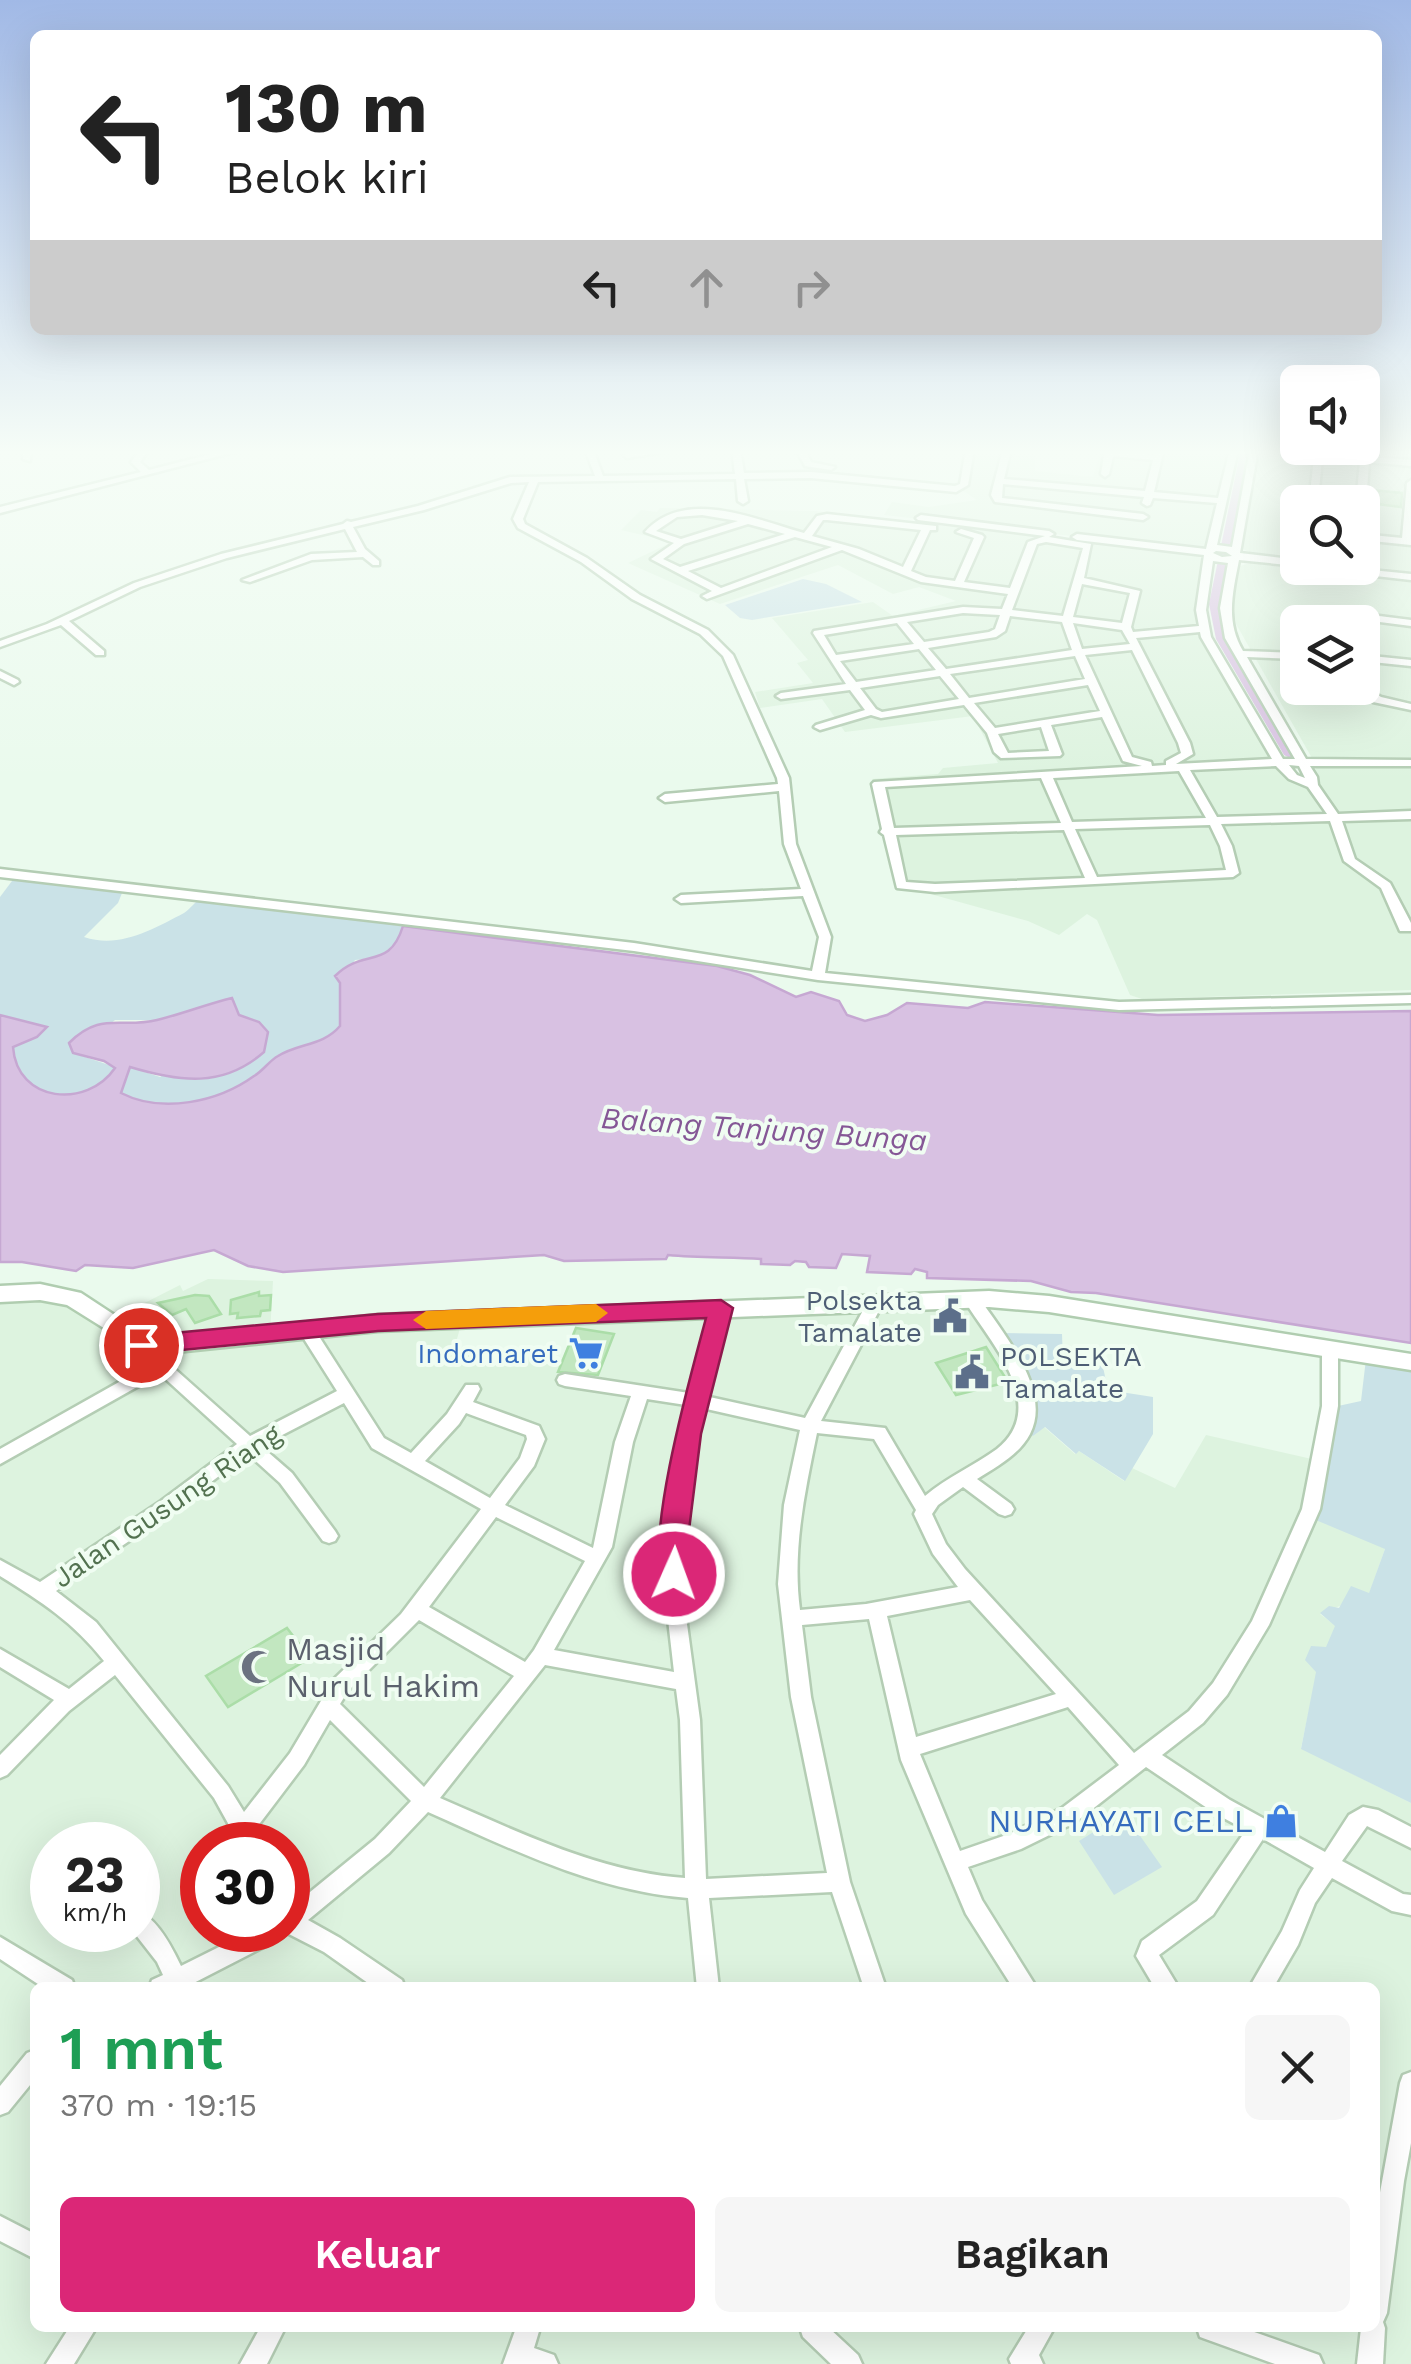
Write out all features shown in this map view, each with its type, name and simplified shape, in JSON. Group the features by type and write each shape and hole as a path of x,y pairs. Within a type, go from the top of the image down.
{"street":[{"path":"0,644 157,578 222,559"},
{"path":"247,580 302,559"},
{"path":"371,559 376,563"},
{"path":"583,559 636,598 716,640 728,655 785,786 790,844 826,937 818,976"},
{"path":"659,559 720,591"},
{"path":"680,572 718,559"},
{"path":"707,596 807,559"},
{"path":"875,559 924,580 1015,592"},
{"path":"905,573 910,559"},
{"path":"958,585 968,559"},
{"path":"834,659 996,633 1027,559"},
{"path":"1079,580 1135,590 1130,636 1187,754 1170,763 1131,762 1078,652 1067,619 1084,559"},
{"path":"1210,559 1201,610 1205,633 1279,762 1293,778 1312,785 1334,816 1350,861 1386,886 1404,928 1411,928"},
{"path":"1233,559 1226,592 1226,622 1241,657 1312,777 1312,785"},
{"path":"1380,573 1411,577"},
{"path":"1092,681 881,715 872,711 818,639 818,633 973,609 1067,619 1130,636"},
{"path":"63,620 100,653"},
{"path":"900,620 992,732 1002,755 1056,754 1045,723"},
{"path":"1380,621 1411,623"},
{"path":"781,696 1078,652 1130,636 1205,633"},
{"path":"1241,657 1280,657"},
{"path":"1380,660 1411,663"},
{"path":"0,674 14,682"},
{"path":"1380,701 1411,707"},
{"path":"820,728 872,711"},
{"path":"992,732 1106,713"},
{"path":"1183,767 1234,867 1231,874 906,886 898,882 877,786 881,782 1279,762 1411,763"},
{"path":"1046,776 1093,881"},
{"path":"666,798 785,786"},
{"path":"886,832 1411,815"},
{"path":"0,885 6,874 634,948 818,976 1119,1006 1411,999"},
{"path":"680,898 806,892"},
{"path":"0,1294 40,1292 73,1298 148,1347 161,1366 286,1478 329,1536"},
{"path":"148,1347 378,1322 972,1300 1049,1304 1411,1362"},
{"path":"924,1509 1015,1442 1023,1430 1030,1403 1026,1387 972,1300"},
{"path":"873,1306 810,1426 790,1535 788,1584 801,1698 839,1882 873,1982"},
{"path":"707,1982 696,1888 686,1682 675,1602 673,1546 695,1400 721,1308"},
{"path":"307,1331 378,1442 492,1507 598,1559"},
{"path":"955,1862 1039,1832 1070,1815 1196,1717 1238,1664 1301,1538 1320,1472 1330,1406 1330,1352"},
{"path":"0,1456 161,1366"},
{"path":"565,1380 695,1400 810,1426 879,1433 924,1509 934,1544 971,1592 1141,1762 1400,1904 1411,1906"},
{"path":"310,1904 382,1846 425,1801 542,1656 598,1559 624,1442 641,1392"},
{"name":"Jalan Gusung Riang","path":"41,1591 249,1444 346,1394"},
{"path":"257,1822 341,1686 392,1639 416,1609 528,1461 535,1436 468,1397 412,1463"},
{"path":"964,1478 1005,1509"},
{"path":"0,1567 41,1591 89,1628 200,1764 237,1822"},
{"path":"793,1618 876,1611 971,1592"},
{"path":"416,1609 528,1674"},
{"path":"876,1611 907,1750 980,1918 1022,1982"},
{"path":"542,1656 686,1682"},
{"path":"0,1657 69,1699"},
{"path":"0,1768 69,1699 117,1662"},
{"path":"907,1750 1072,1697"},
{"path":"329,1706 425,1801 515,1843 592,1870 658,1886 696,1888 839,1882"},
{"path":"1263,1982 1329,1863 1363,1816 1411,1838"},
{"path":"1164,1982 1147,1956 1150,1948 1204,1908 1260,1826"},
{"path":"310,1934 385,1982"},
{"path":"0,1947 55,1982"},
{"path":"160,1949 165,1955 168,1982"},
{"path":"172,1982 231,1952"},
{"path":"0,2104 30,2066"},
{"path":"1380,2274 1411,2082"},
{"path":"0,2228 30,2244"},
{"path":"59,2364 81,2332"},
{"path":"253,2364 271,2332"},
{"path":"527,2332 517,2360 545,2364"},
{"path":"816,2332 850,2364"},
{"path":"1024,2362 1040,2332"},
{"path":"1219,2332 1310,2364"},
{"path":"1370,2364 1374,2332"}],"shaded area":[{"path":"636,559 1203,559 1208,562 1197,614 1286,773 1314,771 1317,767 1282,705 1380,705 1380,605 1280,605 1280,702 1231,615 1240,566 1250,563 1280,567 1280,585 1380,585 1380,578 1411,582 1411,990 1142,999 1130,995 1097,920 1087,914 1059,935 1028,921 898,885 872,779 938,774 943,768 998,763 973,716 845,732 822,699 760,708 755,692 813,683 797,663 808,660 772,618 873,602 893,616 956,601 919,587 893,594 838,565 720,604 628,563"},
{"path":"1380,559 1411,559 1411,572 1380,568"},
{"path":"803,579 826,584 862,602 752,620 740,618 725,605"},
{"path":"15,877 122,893 118,903 84,937 97,940 123,939 148,931 184,913 203,898 403,926 392,948 355,960 340,983 340,1026 326,1037 278,1056 224,1093 172,1103 121,1094 130,1067 160,1077 247,1017 239,1015 232,998 156,1020 115,1020 73,1053 115,1067 109,1075 90,1090 55,1096 26,1078 14,1057 13,1047 37,1037 47,1027 0,1015 0,897"},
{"path":"208,1279 273,1281 270,1334 462,1321 455,1346 561,1361 578,1320 982,1303 1037,1396 1025,1430 1033,1436 1044,1427 1075,1454 1079,1451 1124,1481 1132,1468 1175,1488 1206,1435 1325,1462 1385,1549 1369,1594 1320,1614 1336,1626 1317,1672 1301,1748 1411,1803 1411,2364 0,2364 0,1287 63,1288 115,1318 180,1285 183,1291"},
{"path":"999,1333 1062,1334 1063,1362 1101,1358 1108,1390 1153,1397 1153,1434 1125,1481 1079,1451 1076,1454 1045,1427 1033,1436 1024,1431 1037,1396"},
{"path":"1366,1359 1411,1366 1411,1803 1301,1749 1316,1672 1305,1660 1311,1646 1326,1647 1335,1626 1320,1613 1329,1606 1339,1608 1351,1586 1369,1593 1385,1549 1311,1518 1338,1406 1361,1401"},
{"path":"1124,1813 1162,1867 1114,1895 1079,1841"}],"water":[{"name":"Balang Tanjung Bunga","path":"403,926 717,966 750,975 796,997 811,992 839,1001 847,1015 865,1021 887,1015 907,1003 968,1008 985,1002 1158,1015 1411,1011 1411,1343 1071,1292 1031,1281 927,1278 927,1272 915,1269 911,1274 867,1272 870,1256 842,1254 836,1268 809,1267 806,1262 795,1261 790,1265 761,1264 761,1259 749,1258 668,1255 666,1259 564,1261 544,1255 283,1272 248,1266 214,1250 133,1268 85,1265 76,1271 0,1262 0,1015 47,1027 37,1037 13,1047 17,1066 40,1089 71,1094 88,1090 115,1068 73,1053 69,1043 80,1033 101,1024 157,1020 232,998 239,1015 259,1022 268,1032 264,1052 233,1072 200,1079 130,1067 121,1093 154,1103 189,1102 224,1093 257,1074 275,1058 333,1032 340,1026 340,983 335,976 356,962 391,949"}],"building":[{"path":"259,1292 259,1296 271,1295 270,1310 261,1311 260,1316 237,1318 238,1313 230,1314 231,1300"},
{"path":"209,1296 221,1314 195,1323 186,1309 172,1315 158,1303"},
{"name":"Indomaret","path":"576,1328 614,1334 598,1375 558,1372"},
{"name":"POLSEKTA Tamalate","path":"986,1347 1008,1382 956,1395 936,1363"},
{"name":"Masjid Nurul Hakim","path":"287,1628 310,1658 228,1707 206,1676"}],"waterway":[{"path":"1223,559 1214,604 1221,639 1290,755"}],"slow traffic":[{"path":"426,1320 596,1313"}],"place":[{"name":"Polsekta Tamalate","path":"950,1316"},
{"name":"Indomaret","path":"586,1353"},
{"name":"POLSEKTA Tamalate","path":"972,1372"},
{"name":"Masjid Nurul Hakim","path":"258,1667"},
{"name":"NURHAYATI CELL","path":"1281,1821"}],"route":[{"path":"141,1345 174,1345 378,1322 721,1308 688,1434 673,1546 674,1574"}]}
